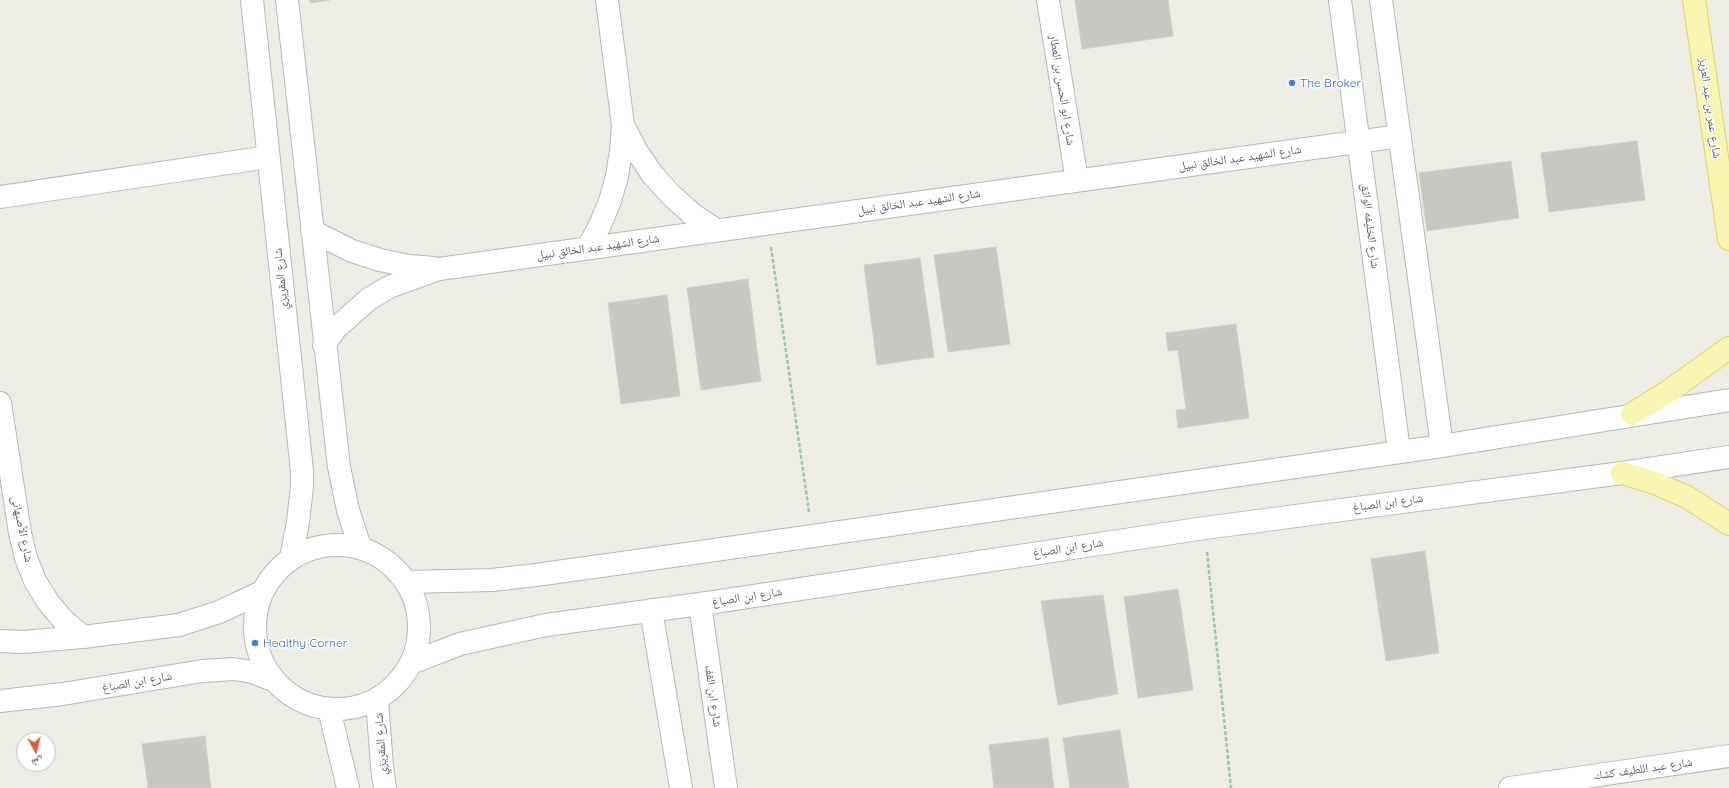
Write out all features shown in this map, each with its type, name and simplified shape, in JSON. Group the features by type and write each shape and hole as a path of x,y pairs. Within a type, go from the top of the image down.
{"main road":[{"name":"شارع عمر بن عبد العزيز","path":"1694,0 1729,239"},
{"path":"1632,414 1670,391 1729,348"},
{"path":"1622,473 1655,483 1687,497 1729,524"}],"street":[{"name":"شارع المقريزي","path":"252,0 302,471 302,487 298,522 291,558"},
{"path":"287,0 324,345 344,494 360,547"},
{"path":"588,248 600,225 612,195 621,151 623,125 607,0"},
{"name":"شارع ابو الحسن بن العطار","path":"1048,0 1077,181"},
{"name":"شارع الخليفه الواثق","path":"1340,0 1399,451"},
{"path":"1381,0 1442,446"},
{"path":"623,125 636,150 652,174 671,195 692,214 716,230"},
{"name":"شارع الشهيد عبد الخالق نبيل","path":"312,231 352,251 380,260 409,266 439,268 1400,136"},
{"path":"0,197 268,157"},
{"name":"شارع الشهيد عبد الخالق نبيل","path":"324,345 336,328 369,299 389,287 439,268"},
{"path":"407,582 492,580 813,537 1399,451 1442,446 1632,414 1729,400"},
{"name":"شارع الأصبهانى","path":"0,403 20,533 26,558 35,580 48,602 64,621 83,637"},
{"name":"شارع ابن الصباغ","path":"411,663 460,644 546,625 700,604 1205,528 1622,473 1729,457"},
{"path":"336,544 360,547 382,557 407,582 416,601 420,622 418,643 411,663 397,684 377,699 362,705 345,709 329,709 308,704 289,694 273,680 263,664 254,628 256,610 262,592 274,573 291,558 313,548 336,544"},
{"path":"0,641 22,642 83,637 179,625 219,612 262,592"},
{"name":"شارع ابن القف","path":"700,604 726,788"},
{"path":"651,610 681,788"},
{"name":"شارع ابن الصباغ","path":"0,701 63,694 202,671 234,669 252,672 273,680"},
{"name":"شارع المقريزي","path":"377,699 385,788"},
{"path":"329,709 348,788"},
{"name":"شارع عبد اللطيف كشك","path":"1510,788 1729,756"}],"path":[{"path":"767,223 813,537"},
{"path":"1205,528 1231,788"}],"building":[{"path":"310,0 330,0 310,3"},
{"path":"1075,0 1168,0 1173,36 1082,49"},
{"path":"1637,141 1645,200 1549,212 1541,153"},
{"path":"1511,161 1519,218 1427,231 1419,173"},
{"path":"996,247 1010,344 948,352 934,255"},
{"path":"920,258 934,357 877,365 864,265"},
{"path":"748,279 761,381 701,390 687,288"},
{"path":"667,295 680,396 621,404 608,303"},
{"path":"1236,324 1249,418 1178,428 1176,410 1186,409 1178,350 1168,351 1166,333"},
{"path":"1425,551 1439,653 1386,661 1371,559"},
{"path":"1178,589 1193,690 1138,698 1124,597"},
{"path":"1103,595 1118,694 1058,705 1041,601"},
{"path":"1120,730 1129,788 1070,788 1063,738"},
{"path":"205,736 211,788 148,788 142,744"},
{"path":"1048,738 1054,788 994,788 989,745"}],"place":[{"name":"The Broker","path":"1292,83"},
{"name":"Healthy Corner","path":"255,643"}]}
